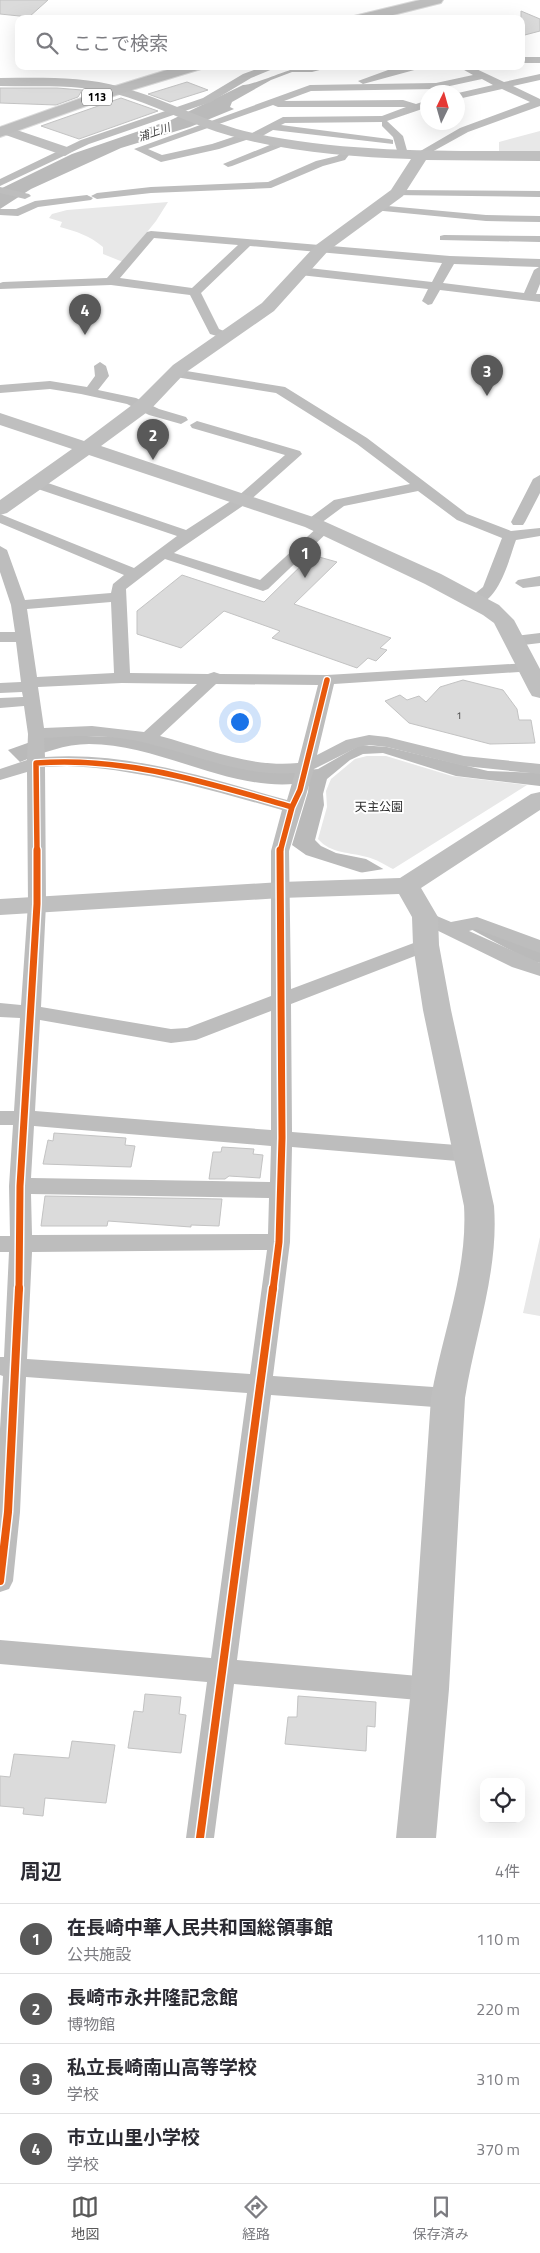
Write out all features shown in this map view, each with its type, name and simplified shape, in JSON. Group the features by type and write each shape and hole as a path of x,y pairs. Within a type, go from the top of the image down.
{"main road":[{"path":"375,15 436,0"},
{"name":"113","path":"3,131 117,90 183,70"}],"street":[{"path":"525,60 540,60"},
{"path":"0,183 65,151 179,113 262,70"},
{"path":"342,87 398,70"},
{"path":"470,70 539,102"},
{"path":"420,105 383,119 287,120 249,137 161,159 139,150 310,88 443,85 482,76"},
{"path":"465,94 540,77"},
{"path":"372,79 403,87"},
{"path":"0,82 87,86 117,90 208,124 249,137 282,143 347,151 421,155 540,156"},
{"path":"361,87 363,103"},
{"path":"403,87 403,103"},
{"path":"465,130 539,102"},
{"path":"265,103 403,103 420,110"},
{"path":"330,103 332,119"},
{"path":"383,119 389,129 398,136 403,154"},
{"path":"271,128 389,142"},
{"path":"0,509 143,406 174,373 268,307 322,248 397,193 421,155 464,130"},
{"path":"3,131 65,151"},
{"path":"228,164 282,143"},
{"path":"215,147 243,159"},
{"path":"0,212 18,213 35,204 151,190 259,187 271,184 320,163 334,161 341,158 347,151"},
{"path":"0,190 25,196"},
{"path":"397,193 478,192 540,194"},
{"path":"428,300 447,259 440,244 472,209 478,192"},
{"path":"377,208 466,216 540,219"},
{"path":"111,281 152,234 447,259 540,263"},
{"path":"444,238 540,238"},
{"path":"195,292 248,242"},
{"path":"300,271 534,298 540,270"},
{"path":"4,286 111,281 195,292"},
{"path":"195,292 214,331 227,335"},
{"path":"90,392 102,376 100,366"},
{"path":"174,373 280,390 362,441 462,517 510,536 540,532"},
{"path":"2,386 50,385 90,392 143,406 154,412 181,420"},
{"path":"0,419 318,526 474,601 504,620 540,691"},
{"path":"122,678 118,587 188,535 242,500 295,454 197,425"},
{"path":"518,522 536,496 540,479"},
{"path":"37,484 188,535"},
{"path":"163,554 263,586 339,502 420,486"},
{"path":"0,518 135,574"},
{"path":"474,601 490,588 510,536"},
{"path":"0,550 5,579 19,605 31,690 36,761 37,904 20,1186 10,1243 4,1512 0,1581"},
{"path":"523,583 540,581"},
{"path":"19,605 119,597"},
{"path":"0,638 24,637"},
{"path":"515,641 540,638"},
{"path":"0,688 31,690 122,678 327,680 528,668"},
{"path":"148,738 214,678"},
{"path":"200,1838 224,1671 279,1242 282,1190 280,851 292,807 300,790 327,680"},
{"path":"0,704 31,690"},
{"path":"35,736 70,730 112,732 148,738 222,760 268,768 304,768 353,744 366,740 382,740 464,762 494,767 540,769"},
{"path":"0,775 36,761 54,760 116,764 170,775 292,807"},
{"path":"0,907 281,890 406,886 540,799"},
{"path":"406,886 434,930 437,1010 469,1154 479,1206 481,1234 477,1266 454,1361 448,1398 430,1689 416,1838"},
{"path":"0,1010 30,1012 171,1036 189,1035 282,998 434,930 477,923 540,947"},
{"path":"434,930 540,970"},
{"path":"0,1118 24,1118 469,1154"},
{"path":"20,1186 282,1190"},
{"path":"10,1243 279,1242"},
{"path":"7,1366 448,1398"},
{"path":"0,1652 430,1689"}],"green space":[{"path":"540,131 540,153 499,152 499,142"},
{"path":"168,202 156,221 123,262 103,254 103,247 88,237 60,227 62,222 49,218 52,214 67,210"},
{"name":"天主公園","path":"367,756 386,756 452,776 527,785 393,869 370,858 335,850 318,839 327,807 326,791 331,779 355,759"},
{"path":"540,1237 540,1316 523,1313"}],"water":[{"name":"浦上川","path":"290,70 320,70 292,72 271,80 232,102 230,107 234,109 190,127 121,148 31,189 0,209 0,189 72,154 171,120 243,85"},
{"path":"50,735 123,737 286,772 318,769 360,745 387,747 488,771 540,773 540,786 456,776 383,753 363,754 350,760 327,779 323,794 324,805 315,840 321,846 336,853 366,859 456,911 540,951 540,963 529,960 369,875 306,855 292,845 308,792 309,782 281,784 253,782 117,746 89,744 62,747 20,762 8,750"}],"pier":[{"path":"390,868 488,926 468,930 359,873"}],"building":[{"path":"0,0 48,0 31,15 0,14"},
{"path":"521,11 540,19 540,31 525,35 525,15 521,15"},
{"path":"187,82 208,90 170,102 148,94"},
{"path":"0,88 82,90 78,97 56,105 0,103"},
{"path":"121,98 158,111 79,139 41,126"},
{"path":"312,555 337,562 294,604 391,638 380,648 387,650 376,661 368,658 357,668 272,638 280,631 224,611 181,648 137,634 137,611 182,575 264,602"},
{"path":"463,680 503,690 517,709 519,720 531,720 535,743 490,744 409,723 385,701 400,695 407,700 419,696 426,702 440,687"},
{"path":"54,1133 126,1138 125,1145 135,1146 131,1167 43,1164 48,1140 53,1141"},
{"path":"222,1147 254,1149 253,1154 263,1155 260,1178 229,1176 225,1179 209,1179 213,1152 221,1152"},
{"path":"45,1196 222,1199 219,1226 191,1225 191,1227 108,1221 107,1226 41,1226"},
{"path":"145,1694 181,1697 179,1714 186,1715 181,1753 128,1748 134,1711 143,1712"},
{"path":"298,1696 376,1702 375,1727 367,1726 366,1751 285,1744 288,1717 297,1717"},
{"path":"72,1741 115,1745 106,1803 45,1798 43,1816 23,1814 24,1808 0,1806 0,1776 10,1777 14,1754 69,1758"}],"cycle path":[{"path":"200,1838 279,1242 282,1138 280,851 292,807 300,790 327,680"},
{"path":"0,1581 8,1512 21,1243 20,1186 37,904 36,763 67,761 99,762 131,766 198,781 292,807"}],"place":[{"name":"市立山里小学校","path":"85,335"},
{"name":"私立長崎南山高等学校","path":"487,396"},
{"name":"長崎市永井隆記念館","path":"153,460"},
{"name":"在長崎中華人民共和国総領事館","path":"305,578"}]}
